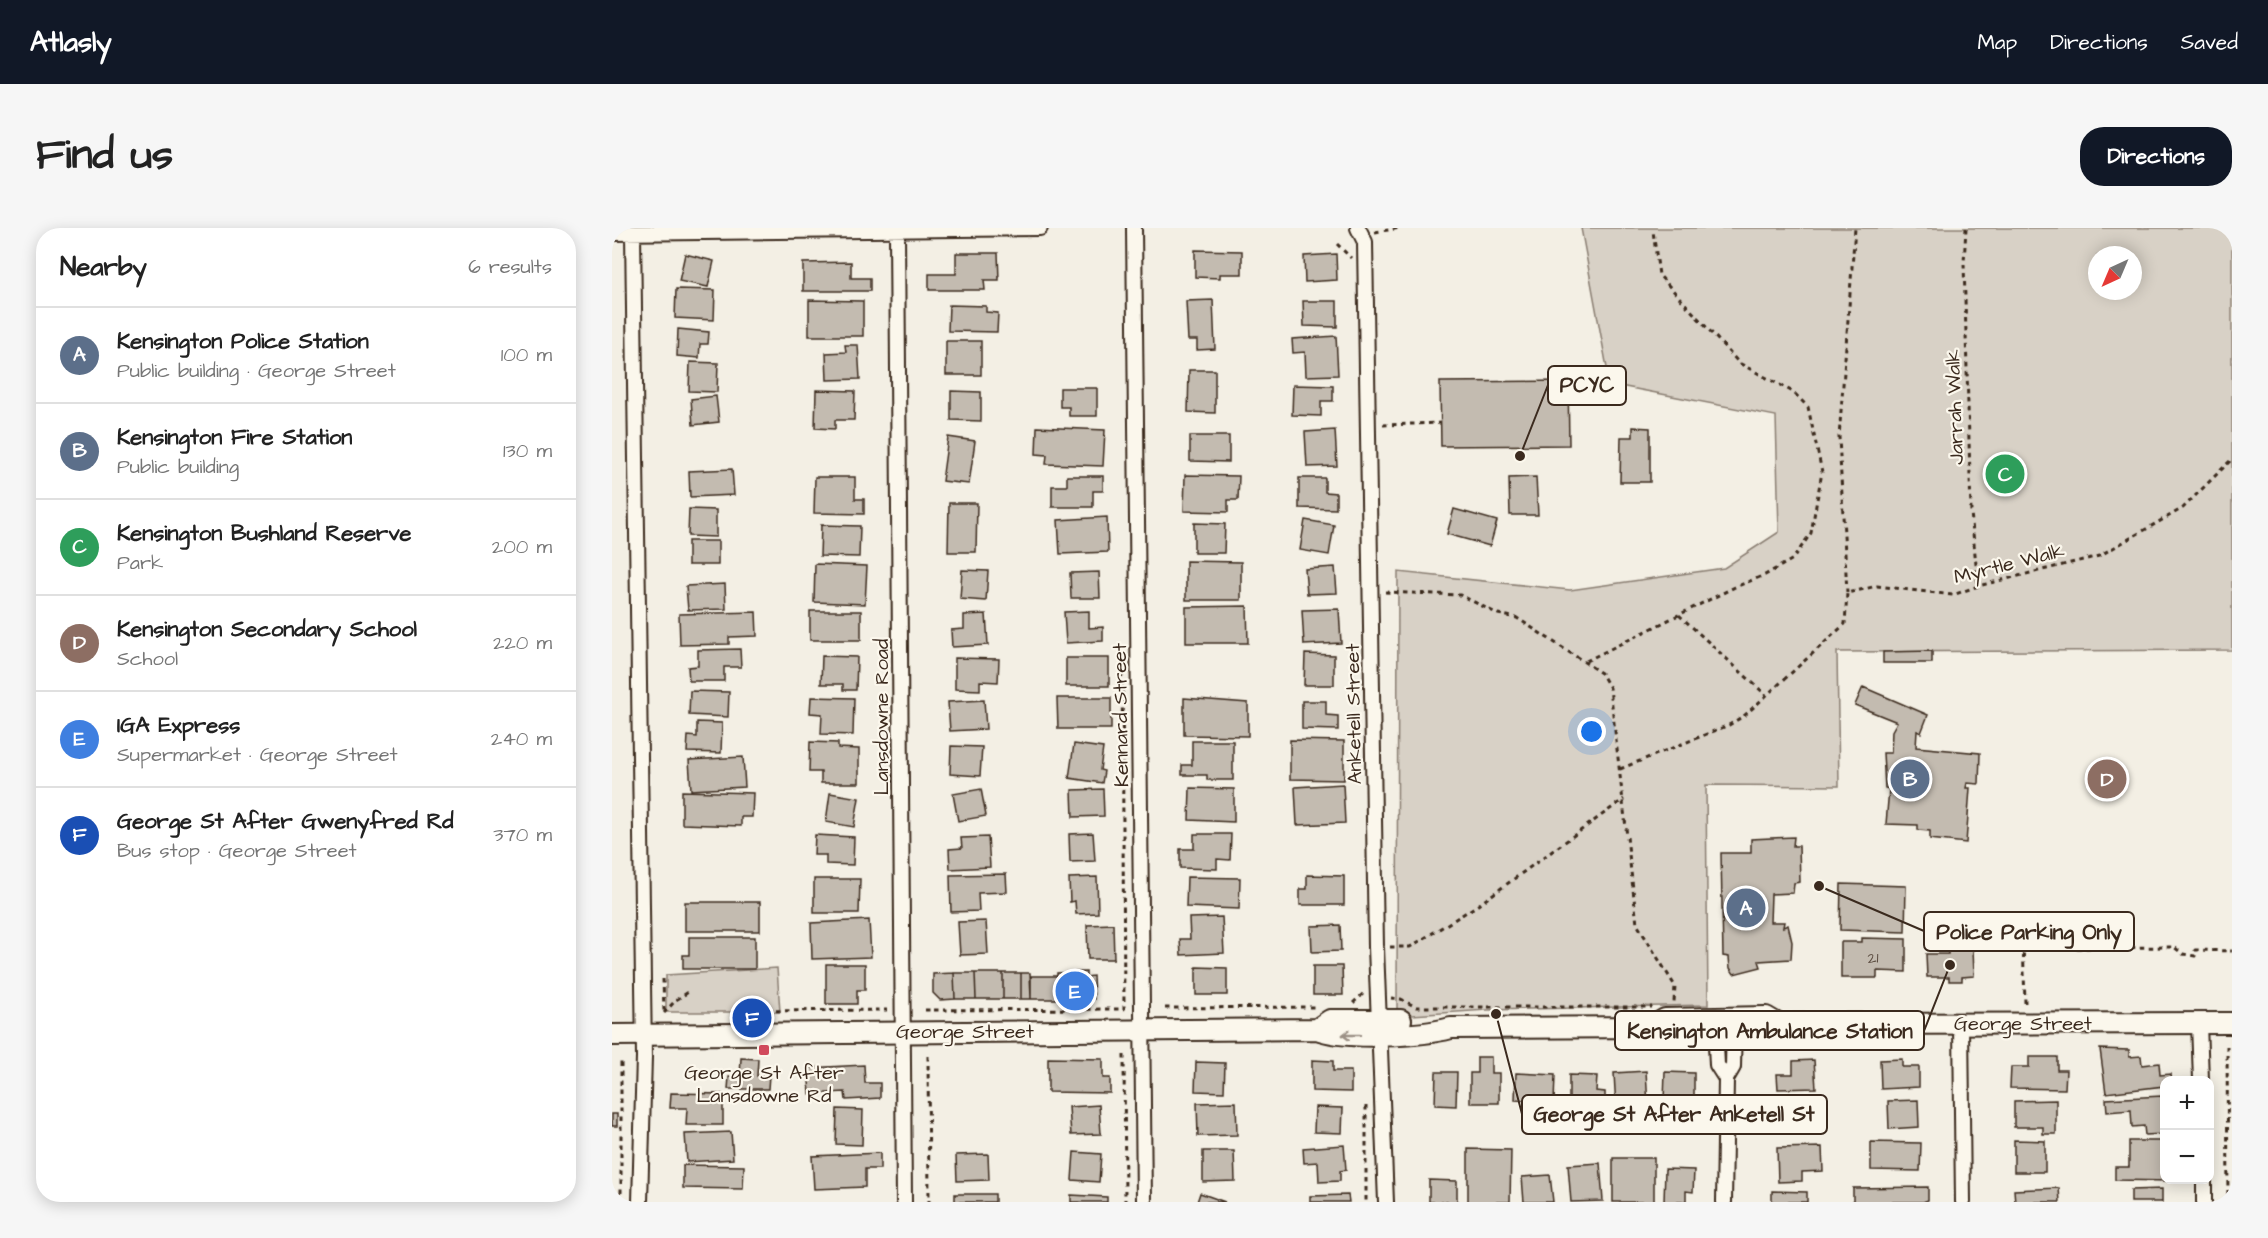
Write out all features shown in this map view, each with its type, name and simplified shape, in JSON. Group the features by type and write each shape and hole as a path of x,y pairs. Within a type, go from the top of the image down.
{"main road":[{"name":"George Street","path":"612,1035 1317,1029 1330,1020 1380,1027 1437,1020 1451,1028 1652,1027 1670,1032 1725,1025 1767,1032 1778,1024 2232,1023"}],"street":[{"path":"612,233 1040,228"},
{"name":"Kennard Street","path":"1134,228 1144,1202"},
{"name":"Lansdowne Road","path":"897,231 904,1202"},
{"name":"Anketell Street","path":"1359,231 1365,242 1376,948 1386,1202"},
{"path":"633,233 644,1035 640,1202"},
{"path":"1961,1023 1963,1202"},
{"path":"2199,1023 2201,1076"},
{"path":"1724,1202 1726,1079 1733,1067 1725,1025"},
{"path":"2204,1184 2205,1202"}],"path":[{"path":"1359,231 1401,228"},
{"path":"1620,769 1729,725 1845,624 1847,593 1839,437 1855,228"},
{"name":"Jarrah Walk","path":"1966,228 1964,263 1971,512 1978,586"},
{"path":"1586,662 1678,615 1766,575 1793,559 1811,532 1822,472 1808,407 1793,392 1739,363 1659,275 1653,231"},
{"path":"1337,244 1357,264"},
{"path":"1368,425 1441,423"},
{"name":"Myrtle Walk","path":"1847,593 1877,586 1953,595 1978,586 2099,556 2183,508 2232,459"},
{"path":"1371,591 1460,595 1498,614 1518,618 1601,673 1610,687 1637,924 1675,986 1674,1007"},
{"path":"1678,615 1766,695"},
{"path":"1376,948 1410,947 1478,905 1624,799"},
{"path":"2025,1003 2023,941 2062,942 2076,948 2174,946 2183,954 2195,956 2195,950 2232,951"},
{"path":"663,979 664,1013 676,1000 690,991"},
{"path":"1348,1007 1366,991"},
{"path":"1408,1004 1416,1007 1662,1007"},
{"path":"1165,1008 1325,1007"},
{"path":"925,1010 1124,1009"},
{"path":"758,1011 887,1010"},
{"path":"2227,1046 2228,1202"},
{"path":"1124,1055 1125,1202"},
{"path":"928,1056 929,1202"},
{"path":"621,1059 621,1202"},
{"path":"1366,1099 1366,1202"}],"shaded area":[{"path":"1581,228 2232,228 2232,650 1837,652 1839,786 1706,785 1708,1005 1487,1010 1397,1016 1398,572 1570,590 1724,568 1779,532 1776,416 1610,384"},
{"path":"777,968 780,1012 666,1012 666,975"}],"building":[{"path":"1195,250 1242,251 1242,274 1220,274 1220,278 1195,277"},
{"path":"956,253 998,253 999,280 984,280 985,290 929,290 929,274 956,274"},
{"path":"685,254 714,261 708,287 679,281"},
{"path":"1336,254 1337,280 1305,282 1304,256"},
{"path":"851,262 851,278 870,278 870,291 803,291 803,263"},
{"path":"676,289 715,290 714,320 675,318"},
{"path":"809,300 863,301 863,336 809,336"},
{"path":"1213,300 1215,349 1197,350 1197,340 1188,340 1186,301"},
{"path":"1303,301 1337,301 1337,327 1304,326"},
{"path":"949,305 986,306 986,312 998,313 997,332 948,331"},
{"path":"678,329 709,332 708,344 700,344 699,358 677,356"},
{"path":"1336,336 1338,375 1306,376 1305,352 1293,353 1292,339"},
{"path":"946,341 981,341 981,375 946,375"},
{"path":"845,345 858,345 860,379 827,380 826,353 846,352"},
{"path":"690,362 718,363 717,392 689,391"},
{"path":"1189,370 1215,370 1215,413 1188,412"},
{"path":"1568,381 1569,445 1441,446 1440,382"},
{"path":"1293,385 1333,386 1333,401 1321,401 1321,416 1292,415"},
{"path":"1060,388 1097,388 1097,416 1069,416 1069,407 1060,407"},
{"path":"816,390 855,391 854,420 835,420 835,429 815,428"},
{"path":"951,391 981,392 981,421 951,420"},
{"path":"716,396 719,422 693,425 691,399"},
{"path":"1037,427 1105,430 1103,466 1046,464 1047,455 1036,454"},
{"path":"1633,427 1650,428 1650,482 1620,482 1621,437 1633,437"},
{"path":"1335,430 1337,466 1307,467 1305,432"},
{"path":"1190,436 1229,436 1229,462 1190,461"},
{"path":"948,437 975,441 969,484 942,481"},
{"path":"732,469 734,495 690,497 689,471"},
{"path":"1185,475 1239,476 1238,500 1228,500 1228,512 1184,511"},
{"path":"1067,476 1103,476 1103,491 1093,491 1093,507 1052,507 1052,486 1067,486"},
{"path":"815,477 855,477 855,499 864,499 864,514 814,513"},
{"path":"1536,477 1538,515 1510,515 1509,478"},
{"path":"1299,478 1325,478 1325,492 1336,493 1336,509 1299,508"},
{"path":"949,503 977,503 976,552 948,552"},
{"path":"689,509 716,510 716,537 688,536"},
{"path":"1454,509 1497,521 1490,546 1447,534"},
{"path":"1107,517 1108,552 1060,554 1058,520"},
{"path":"1305,520 1334,525 1329,555 1300,550"},
{"path":"1194,523 1225,524 1224,553 1194,553"},
{"path":"821,525 860,526 859,557 820,556"},
{"path":"688,541 718,541 718,565 688,565"},
{"path":"1186,561 1241,562 1241,600 1186,600"},
{"path":"815,564 867,566 865,604 814,602"},
{"path":"1335,567 1337,593 1307,594 1305,569"},
{"path":"962,570 988,571 986,601 960,599"},
{"path":"1099,572 1100,598 1071,598 1070,573"},
{"path":"725,584 726,609 688,610 686,586"},
{"path":"1247,606 1248,643 1186,643 1186,607"},
{"path":"1339,609 1341,643 1304,645 1302,610"},
{"path":"810,611 861,611 861,640 810,640"},
{"path":"1089,611 1089,628 1103,627 1103,641 1066,643 1064,612"},
{"path":"756,612 757,636 729,637 729,644 680,645 679,614"},
{"path":"986,614 988,645 952,647 951,630 964,629 964,615"},
{"path":"740,649 741,667 724,667 724,681 689,681 688,667 698,666 698,650"},
{"path":"1932,651 1932,663 1883,663 1883,652"},
{"path":"1305,654 1334,655 1334,685 1304,685"},
{"path":"822,656 857,657 856,690 843,690 843,684 821,684"},
{"path":"955,658 999,659 998,682 980,681 980,690 955,689"},
{"path":"1066,658 1109,658 1109,686 1066,686"},
{"path":"1863,687 1928,715 1921,733 1917,731 1916,747 1980,753 1979,784 1967,783 1966,788 1970,788 1966,843 1930,839 1930,831 1918,830 1918,825 1886,824 1889,789 1885,788 1883,753 1891,753 1892,731 1897,722 1855,705"},
{"path":"690,691 729,692 728,717 689,715"},
{"path":"811,697 854,698 853,735 821,734 822,714 810,713"},
{"path":"1057,698 1111,698 1111,729 1058,729"},
{"path":"1184,698 1248,703 1248,736 1184,735"},
{"path":"984,700 986,729 950,731 948,702"},
{"path":"1302,701 1326,701 1326,715 1338,716 1338,730 1302,729"},
{"path":"697,722 722,723 721,753 687,752 688,736 697,737"},
{"path":"1290,740 1344,741 1344,780 1290,779"},
{"path":"1192,741 1233,741 1233,780 1207,780 1207,775 1182,775 1182,765 1192,765"},
{"path":"810,742 838,743 838,748 859,749 859,783 821,783 821,772 809,772"},
{"path":"1074,744 1103,748 1100,770 1104,771 1102,783 1069,778"},
{"path":"951,746 982,747 980,776 950,774"},
{"path":"743,757 745,787 691,790 689,760"},
{"path":"1343,784 1345,823 1297,825 1295,787"},
{"path":"1190,788 1234,789 1234,822 1189,820"},
{"path":"981,789 986,816 958,821 953,794"},
{"path":"1103,789 1104,816 1073,817 1072,790"},
{"path":"682,791 753,793 752,817 741,817 741,826 682,824"},
{"path":"830,793 859,798 854,827 826,822"},
{"path":"1093,833 1095,861 1070,862 1069,834"},
{"path":"1194,834 1231,834 1230,860 1217,859 1217,869 1180,868 1180,849 1194,849"},
{"path":"815,835 854,837 853,865 826,864 826,855 814,855"},
{"path":"988,837 990,867 950,869 949,849 962,848 961,838"},
{"path":"1794,837 1793,846 1799,846 1800,882 1794,883 1793,893 1771,894 1770,922 1784,922 1783,927 1788,925 1792,942 1791,959 1759,961 1761,967 1734,974 1730,968 1729,957 1723,956 1721,853 1751,853 1751,839"},
{"path":"1006,874 1007,892 978,893 979,911 951,912 950,875"},
{"path":"1307,875 1344,876 1344,905 1300,905 1300,889 1307,889"},
{"path":"1097,877 1098,913 1076,914 1075,901 1070,902 1069,878"},
{"path":"1187,877 1240,878 1239,909 1186,907"},
{"path":"814,879 860,879 859,913 814,913"},
{"path":"1841,884 1906,886 1905,932 1840,930"},
{"path":"685,902 760,902 760,931 685,931"},
{"path":"1222,917 1224,953 1181,955 1180,939 1190,939 1189,918"},
{"path":"869,920 871,957 812,959 811,923"},
{"path":"986,921 988,954 960,955 958,922"},
{"path":"1113,924 1114,959 1088,959 1087,925"},
{"path":"1340,925 1341,951 1312,952 1311,926"},
{"path":"689,937 755,937 755,969 683,969 683,955 689,955"},
{"path":"1862,938 1906,939 1906,972 1877,971 1877,978 1841,978 1841,942 1862,942"},
{"path":"1973,948 1974,976 1962,977 1962,981 1949,981 1949,977 1927,977 1926,954 1948,954 1948,949"},
{"path":"826,964 865,964 865,990 857,990 857,1004 826,1004"},
{"path":"1313,966 1342,966 1343,995 1313,995"},
{"path":"1196,967 1227,968 1227,995 1196,995"},
{"path":"1086,972 1086,977 1093,976 1094,999 1057,999 1057,973"},
{"path":"954,973 975,973 976,999 955,999"},
{"path":"954,973 955,999 940,1000 933,993 933,974"},
{"path":"975,973 1003,973 1003,999 976,999"},
{"path":"1003,973 1021,973 1021,999 1003,999"},
{"path":"1021,973 1030,973 1031,999 1021,999"},
{"path":"1031,976 1057,976 1057,999 1031,999"},
{"path":"2100,1049 2129,1050 2129,1057 2141,1056 2142,1065 2159,1063 2160,1075 2171,1074 2171,1076 2160,1076 2160,1086 2106,1093"},
{"path":"1477,1057 1491,1057 1491,1073 1499,1073 1499,1103 1470,1103 1470,1073 1477,1073"},
{"path":"2029,1057 2057,1057 2057,1070 2066,1070 2065,1089 2010,1088 2011,1067 2029,1067"},
{"path":"741,1058 758,1059 757,1076 769,1075 768,1089 728,1089 729,1077 740,1077"},
{"path":"1048,1058 1103,1059 1103,1078 1110,1078 1110,1093 1048,1092"},
{"path":"1902,1059 1902,1067 1919,1067 1919,1087 1881,1089 1880,1060"},
{"path":"1312,1060 1333,1061 1333,1071 1351,1071 1351,1092 1312,1091"},
{"path":"1814,1060 1816,1088 1778,1089 1777,1074 1793,1074 1793,1061"},
{"path":"1196,1062 1225,1063 1224,1092 1195,1091"},
{"path":"864,1065 865,1083 880,1083 880,1098 846,1100 845,1092 810,1094 808,1068"},
{"path":"1646,1071 1648,1106 1616,1108 1614,1073"},
{"path":"1436,1072 1457,1072 1456,1106 1435,1105"},
{"path":"1665,1072 1694,1073 1694,1101 1664,1101"},
{"path":"1516,1073 1555,1075 1554,1102 1515,1100"},
{"path":"1569,1075 1597,1076 1596,1091 1605,1092 1605,1116 1569,1115"},
{"path":"671,1093 723,1094 723,1125 686,1125 687,1108 670,1108"},
{"path":"2160,1096 2160,1134 2145,1135 2144,1126 2132,1127 2131,1110 2107,1112 2106,1099"},
{"path":"1918,1100 1919,1127 1889,1129 1888,1101"},
{"path":"2056,1100 2056,1134 2043,1134 2043,1127 2014,1127 2014,1101"},
{"path":"1236,1102 1237,1135 1198,1136 1197,1103"},
{"path":"1099,1105 1101,1134 1071,1135 1069,1107"},
{"path":"1315,1107 1343,1108 1342,1133 1314,1132"},
{"path":"837,1109 863,1110 862,1145 836,1144"},
{"path":"612,1114 617,1114 617,1126 612,1126"},
{"path":"731,1132 733,1159 687,1162 685,1134"},
{"path":"2014,1140 2045,1141 2045,1172 2014,1172"},
{"path":"2129,1141 2160,1141 2160,1181 2115,1180 2115,1167 2129,1167"},
{"path":"1871,1142 1921,1143 1920,1171 1871,1170"},
{"path":"1344,1145 1346,1170 1340,1171 1340,1181 1319,1182 1318,1162 1304,1163 1303,1148"},
{"path":"1822,1147 1823,1171 1802,1172 1802,1181 1778,1182 1777,1148"},
{"path":"1468,1149 1511,1150 1510,1202 1468,1202"},
{"path":"1203,1151 1234,1151 1235,1181 1203,1182"},
{"path":"1074,1152 1101,1154 1099,1182 1072,1180"},
{"path":"880,1153 880,1169 865,1169 865,1187 814,1189 812,1156"},
{"path":"988,1154 989,1180 957,1181 956,1155"},
{"path":"1613,1158 1654,1158 1654,1202 1613,1202"},
{"path":"1600,1163 1603,1201 1571,1202 1568,1165"},
{"path":"683,1165 744,1166 743,1189 683,1188"},
{"path":"1665,1169 1694,1170 1693,1192 1686,1191 1686,1202 1664,1202"},
{"path":"1550,1175 1553,1202 1524,1202 1522,1177"},
{"path":"1429,1180 1457,1181 1457,1202 1429,1202"},
{"path":"1928,1187 1928,1200 1923,1202 1853,1202 1853,1188"},
{"path":"2059,1188 2060,1202 2015,1202 2014,1190"},
{"path":"2162,1189 2162,1202 2131,1202 2131,1190"},
{"path":"1772,1191 1807,1192 1807,1202 1772,1202"},
{"path":"1200,1193 1225,1202 1197,1202"},
{"path":"955,1194 995,1194 995,1202 955,1202"},
{"path":"1071,1195 1107,1197 1107,1202 1071,1202"},
{"path":"1348,1195 1349,1202 1310,1202 1310,1196"}],"place":[{"name":"PCYC","path":"1520,456"},
{"name":"Kensington Bushland Reserve","path":"2005,474"},
{"name":"Kensington Fire Station","path":"1910,779"},
{"name":"Kensington Secondary School","path":"2107,779"},
{"name":"Police Parking Only","path":"1819,886"},
{"name":"Kensington Police Station","path":"1746,908"},
{"name":"Kensington Ambulance Station","path":"1950,965"},
{"name":"IGA Express","path":"1075,991"},
{"name":"George St After Anketell St","path":"1496,1014"},
{"name":"George St After Gwenyfred Rd","path":"752,1018"},
{"name":"George St After Lansdowne Rd","path":"764,1050"}]}
